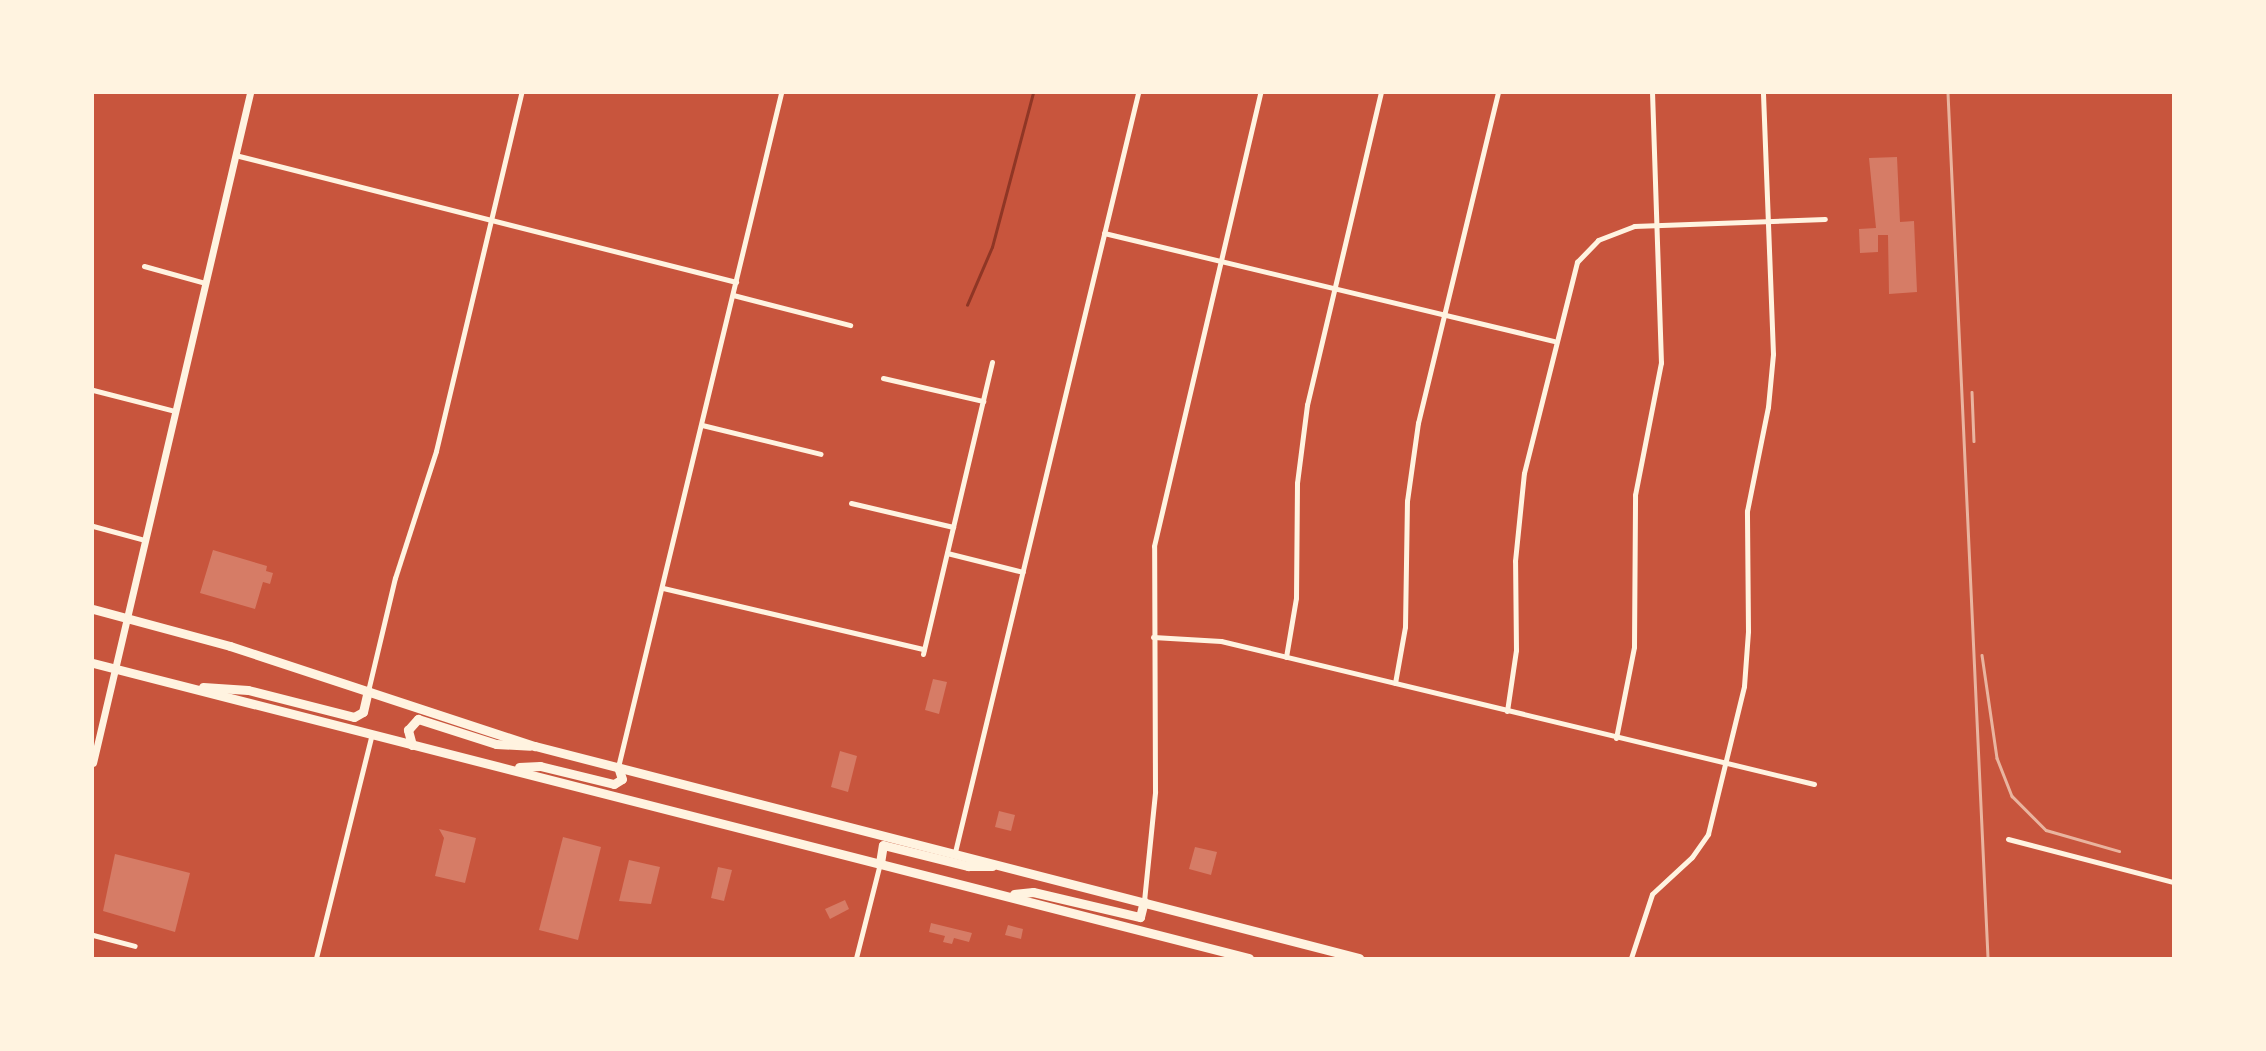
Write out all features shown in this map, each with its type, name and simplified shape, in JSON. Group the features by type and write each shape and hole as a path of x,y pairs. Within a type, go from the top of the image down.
{"main road":[{"path":"93,609 368,691 535,746 1359,958"},
{"path":"93,663 1249,958"},
{"path":"187,687 248,690 354,717 363,712 368,691"},
{"path":"412,745 408,730 418,719 496,744 535,746"},
{"path":"507,767 540,766 614,784 622,779 618,767"},
{"path":"880,863 883,845 968,866 1004,865"},
{"path":"1005,895 1033,892 1140,917 1144,901"}],"street":[{"path":"93,763 250,93"},
{"path":"368,691 395,578 436,451 521,93"},
{"path":"618,767 781,93"},
{"path":"955,852 1138,93"},
{"path":"1144,901 1155,792 1152,572 1158,519 1260,93"},
{"path":"1286,657 1296,598 1302,440 1334,288 1381,93"},
{"path":"1395,683 1405,627 1411,466 1444,315 1498,93"},
{"path":"1616,737 1634,647 1635,495 1661,363 1652,93"},
{"path":"1631,958 1652,894 1704,841 1726,764 1748,649 1748,499 1772,372 1763,93"},
{"path":"235,155 736,282"},
{"path":"1507,711 1516,650 1521,494 1570,276 1585,251 1615,231 1657,226 1825,219"},
{"path":"1104,233 1554,341"},
{"path":"144,266 205,282"},
{"path":"733,295 850,326"},
{"path":"663,588 924,651 992,362"},
{"path":"883,378 983,401"},
{"path":"93,390 175,411"},
{"path":"702,425 821,454"},
{"path":"851,503 953,527"},
{"path":"93,526 145,540"},
{"path":"947,553 1023,572"},
{"path":"1153,637 1202,638 1814,784"},
{"path":"316,958 372,734"},
{"path":"2008,839 2173,881"},
{"path":"856,958 880,863"},
{"path":"93,935 135,946"}],"building":[{"path":"1897,157 1900,222 1914,221 1917,292 1889,294 1888,235 1878,235 1878,252 1860,253 1859,229 1876,228 1869,158"},
{"path":"213,550 267,566 266,571 273,573 270,584 263,582 255,609 200,593"},
{"path":"933,679 947,682 939,714 925,710"},
{"path":"840,751 857,756 848,792 831,787"},
{"path":"999,811 1015,815 1011,831 995,827"},
{"path":"439,829 476,838 465,883 435,876 444,838"},
{"path":"563,837 601,847 578,940 539,930"},
{"path":"1195,847 1217,852 1211,875 1189,869"},
{"path":"115,854 190,873 175,932 103,911"},
{"path":"629,860 660,867 651,904 619,901"},
{"path":"718,867 732,870 724,901 711,898"},
{"path":"845,900 849,909 830,919 825,909"},
{"path":"931,923 972,933 969,942 954,938 952,944 943,942 945,936 929,932"},
{"path":"1008,925 1023,929 1021,939 1005,935"}],"waterway":[{"path":"967,305 992,247 1033,93"}],"railway":[{"path":"1948,93 1988,958"},
{"path":"1972,392 1974,441"},
{"path":"1982,655 1997,758 2012,796 2046,830 2119,851"}]}
